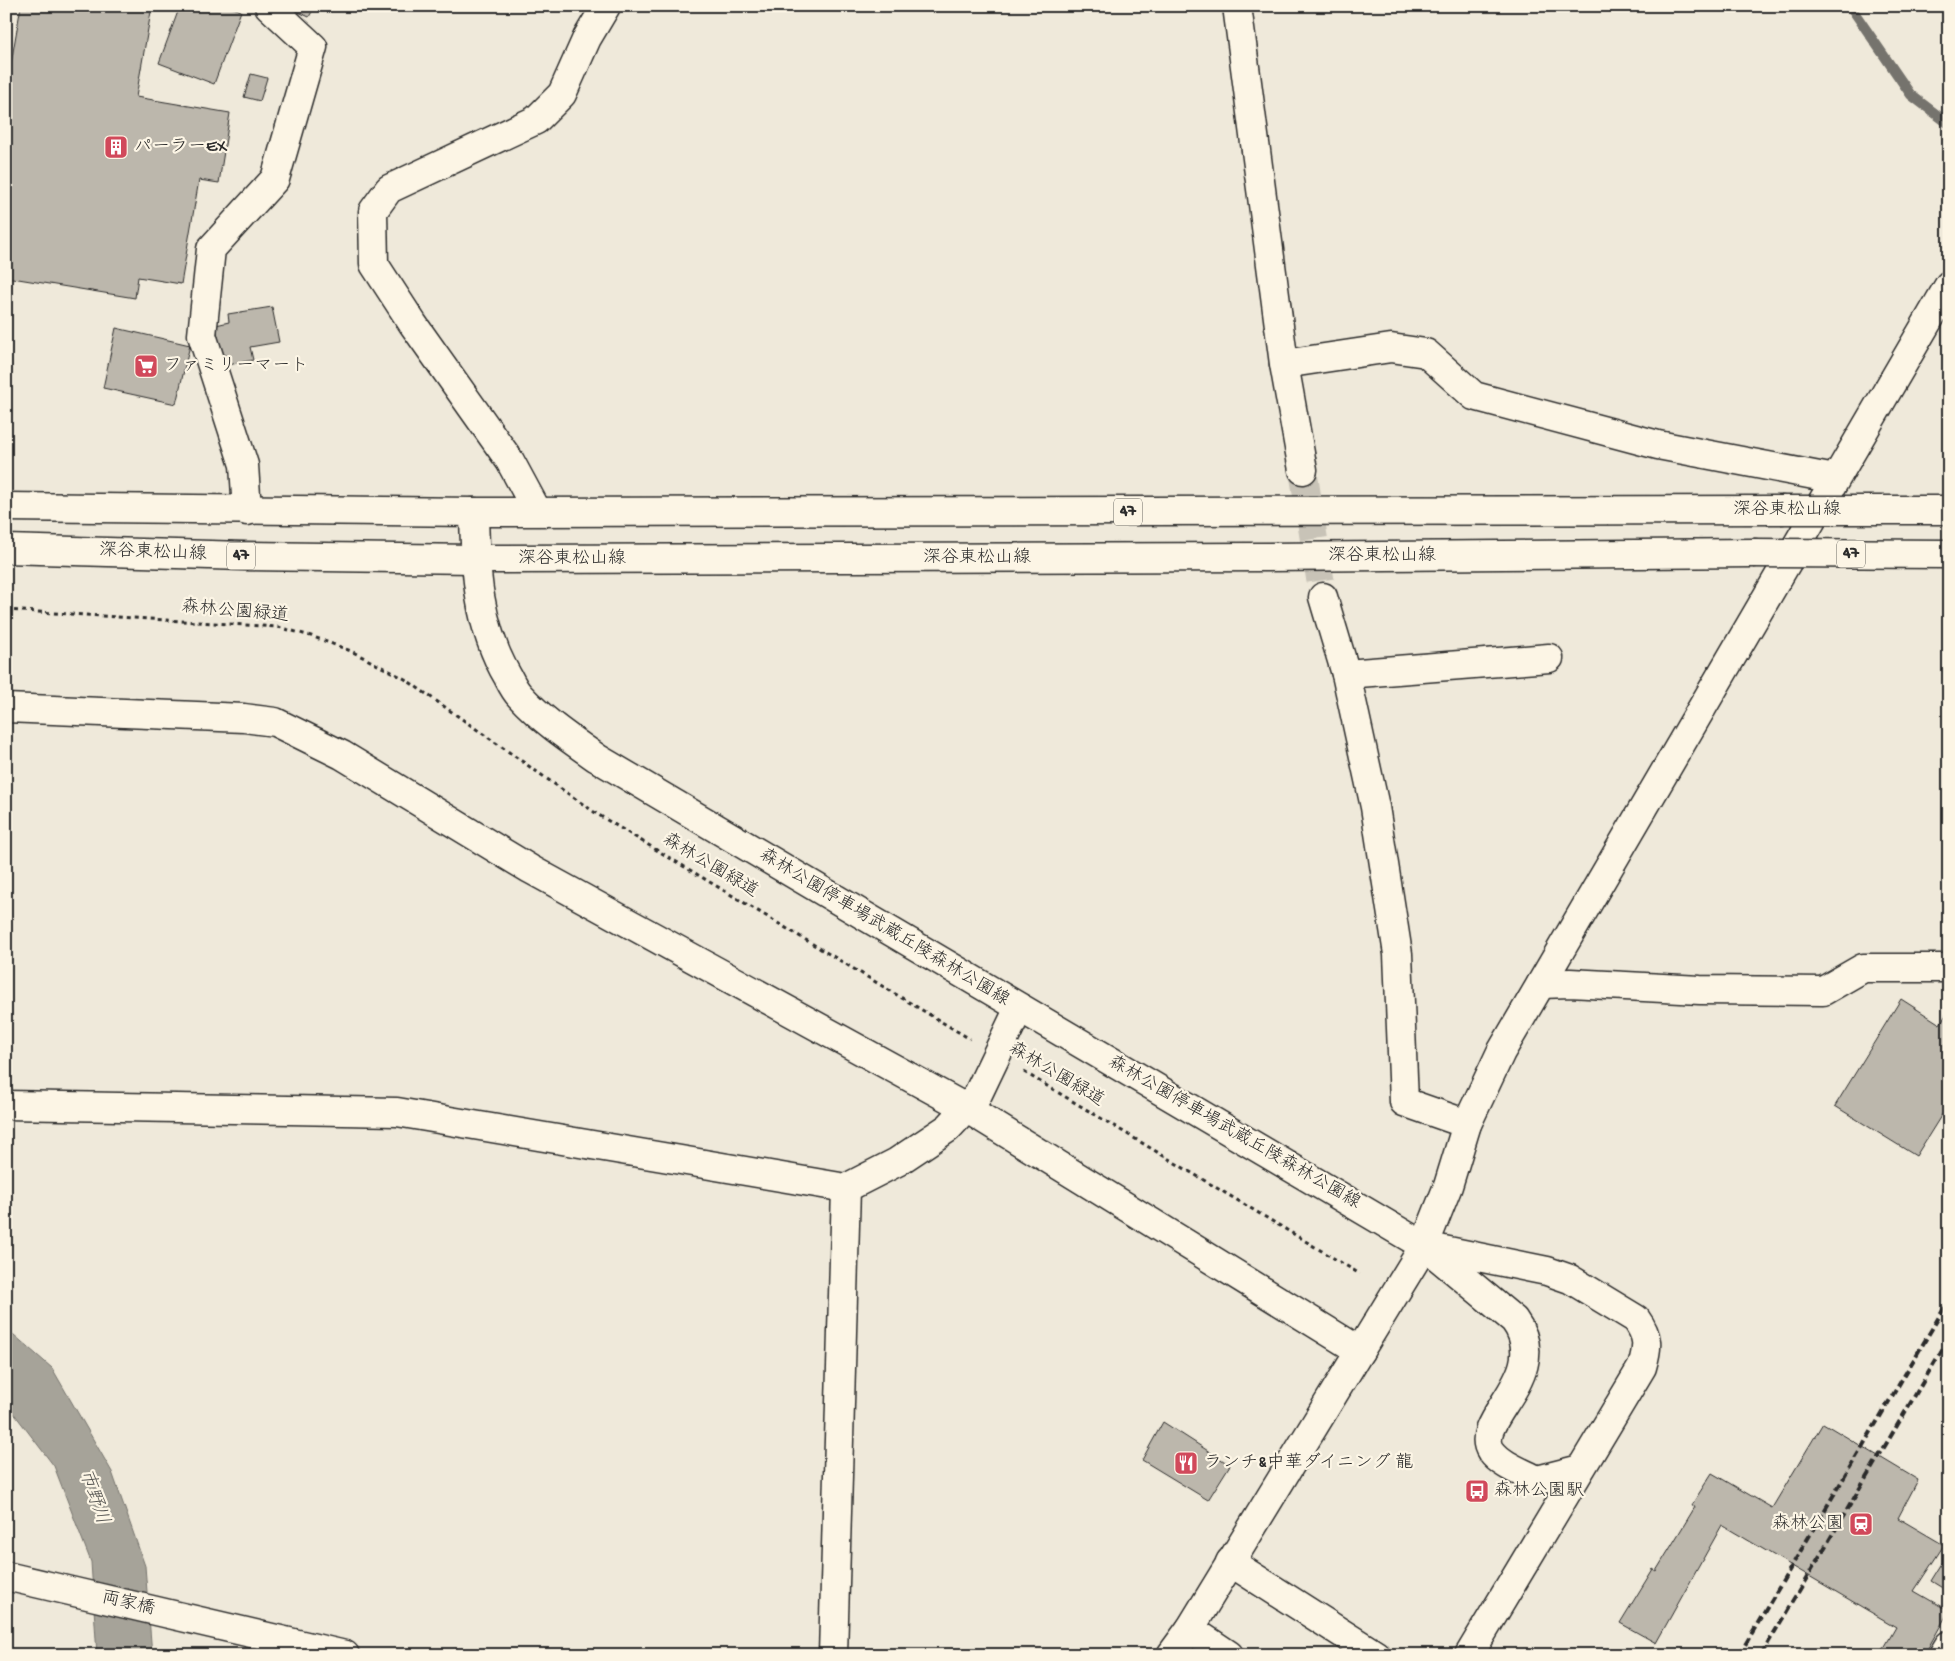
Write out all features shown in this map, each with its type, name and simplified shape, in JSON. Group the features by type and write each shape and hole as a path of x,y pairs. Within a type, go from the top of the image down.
{"street":[{"path":"246,511 244,465 202,334 211,249 275,179 313,47 269,6"},
{"path":"537,512 510,461 413,324 374,264 374,211 389,189 536,120 562,94 587,38 606,6"},
{"path":"1237,6 1284,364 1303,470"},
{"path":"1172,1655 1190,1629 1424,1246 1448,1186 1467,1124 1501,1052 1949,285"},
{"path":"1284,364 1391,348 1426,353 1474,396 1658,445 1835,479"},
{"name":"深谷東松山線","path":"6,507 474,512 1949,510"},
{"name":"森林公園停車場武蔵丘陵森林公園線","path":"474,512 475,560 482,612 495,656 518,695 555,729 597,758 1424,1246"},
{"name":"深谷東松山線","path":"6,549 475,560 1754,553 1949,554"},
{"path":"1323,597 1346,674 1374,807 1398,954 1404,1102 1467,1124"},
{"path":"1346,674 1549,658"},
{"path":"6,708 244,718 276,722 342,754 530,869 966,1108 1360,1351"},
{"path":"1541,984 1570,983 1700,990 1823,991 1863,968 1949,968"},
{"path":"6,1105 397,1112 846,1188 897,1162 948,1128 976,1098 1020,1008"},
{"path":"833,1655 846,1188"},
{"path":"1424,1246 1547,1271 1562,1276 1636,1319 1643,1329 1647,1340 1647,1351 1642,1367 1474,1647 1452,1655"},
{"path":"1424,1246 1514,1320 1522,1330 1526,1343 1526,1358 1522,1372 1493,1423 1487,1438 1490,1450 1499,1460 1537,1480 1549,1497 1549,1523"},
{"path":"1537,1480 1580,1469"},
{"path":"1230,1562 1376,1655"},
{"name":"両家橋","path":"16,1578 345,1655"},
{"path":"1190,1629 1229,1655"},
{"path":"1942,1655 1949,1645"}],"path":[{"name":"森林公園緑道","path":"6,610 278,627 311,636 351,651 405,679 596,814 1360,1274"}],"water":[{"name":"市野川","path":"6,1328 52,1368 112,1472 145,1566 152,1655 97,1655 91,1562 54,1466 6,1403"}],"building":[{"name":"パーラーEX","path":"21,6 152,6 136,97 230,113 219,183 199,180 181,284 138,277 135,298 6,277 6,92"},
{"path":"180,6 228,6 241,11 214,84 159,63"},
{"path":"286,6 315,6 309,17"},
{"path":"251,74 267,78 260,101 244,97"},
{"path":"272,307 279,342 250,347 253,360 223,366 216,325 229,322 228,314"},
{"name":"ファミリーマート","path":"116,328 190,345 176,404 103,388"},
{"path":"1901,999 1940,1024 1949,1010 1949,1103 1916,1156 1835,1106"},
{"name":"ランチ&中華ダイニング 龍","path":"1163,1422 1230,1465 1208,1500 1142,1460"},
{"path":"1823,1423 1918,1480 1898,1518 1944,1545 1914,1591 1949,1611 1924,1655 1880,1655 1896,1627 1722,1525 1656,1643 1620,1623 1653,1569 1656,1571 1695,1507 1691,1506 1712,1473 1772,1508"},
{"path":"1949,1552 1949,1592 1931,1581"}],"waterway":[{"path":"1850,6 1911,95 1949,124"}],"tunnel":[{"path":"1303,470 1323,597"}],"railway":[{"path":"1739,1655 1949,1300"},
{"path":"1761,1655 1949,1338"}],"place":[{"name":"パーラーEX","path":"116,147"},
{"name":"ファミリーマート","path":"146,366"},
{"name":"ランチ&中華ダイニング 龍","path":"1186,1463"},
{"name":"森林公園駅","path":"1477,1491"},
{"name":"森林公園","path":"1861,1524"}]}
